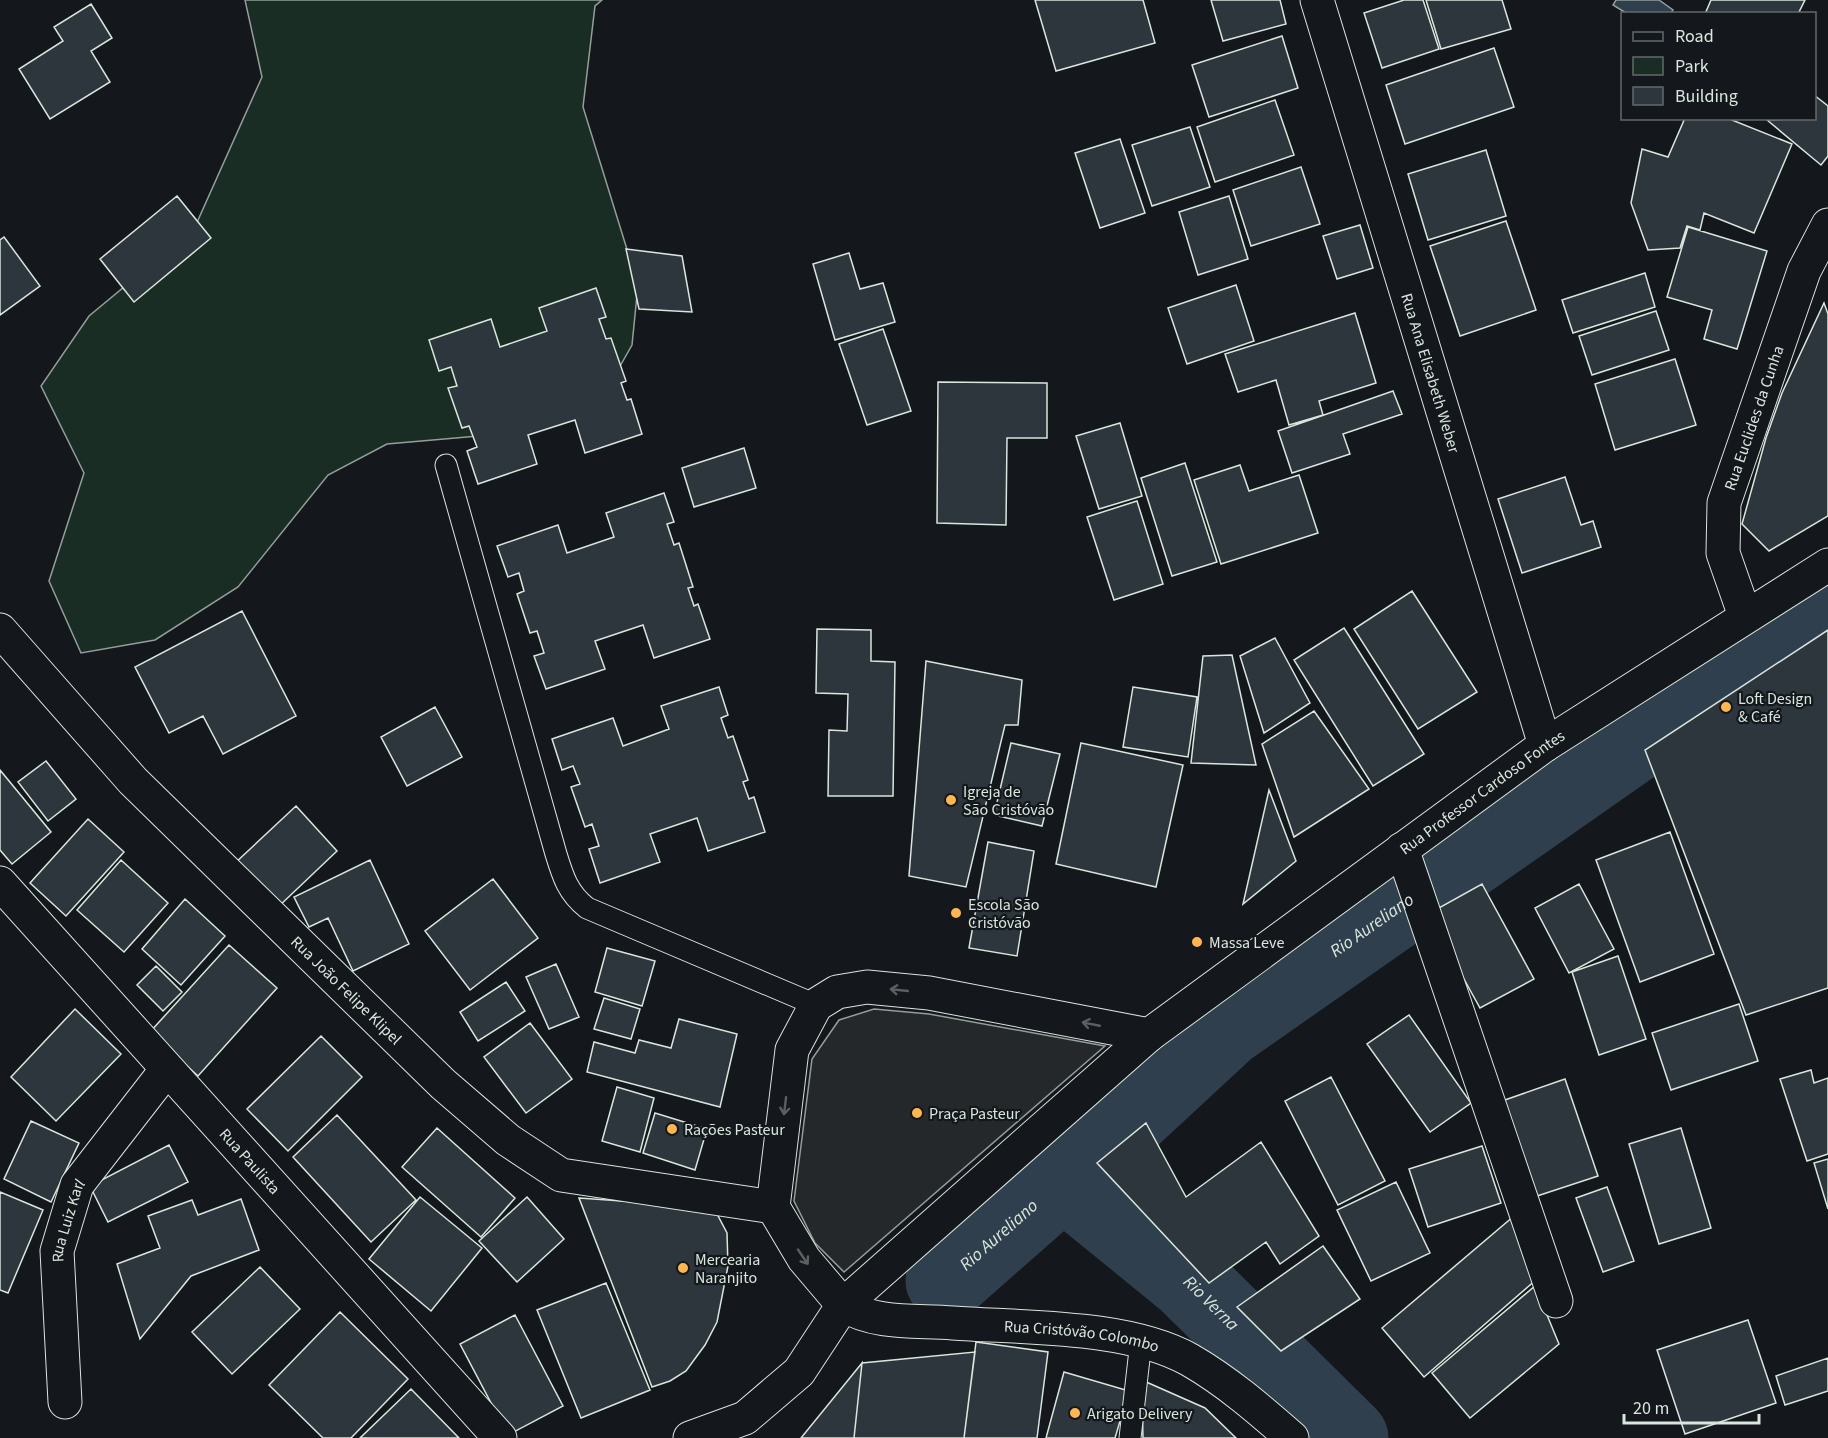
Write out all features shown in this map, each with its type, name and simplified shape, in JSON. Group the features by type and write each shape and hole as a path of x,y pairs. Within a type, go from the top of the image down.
{"street":[{"name":"Rua Ana Elisabeth Weber","path":"1317,0 1545,745"},
{"name":"Rua Euclides da Cunha","path":"1745,616 1723,553 1724,503 1804,270 1828,225"},
{"name":"Rua Professor Cardoso Fontes","path":"1149,1035 1545,745 1828,565"},
{"name":"Rua João Felipe Klipel","path":"0,630 133,781 400,1043 508,1140 561,1175 773,1207"},
{"path":"1402,849 1556,1301"},
{"name":"Rua Paulista","path":"0,883 500,1438"},
{"path":"843,1305 804,1259 773,1207 792,1050 816,1005 837,992 867,987 929,993 1149,1035"},
{"path":"690,1438 744,1418 799,1372 843,1305 1149,1035"},
{"name":"Rua Luiz Karl","path":"65,1401 57,1251 77,1185 167,1069"},
{"name":"Rua Cristóvão Colombo","path":"843,1305 856,1313 879,1321 917,1320 1073,1331 1141,1341 1189,1359 1246,1397 1292,1438"}],"lane":[{"path":"446,465 556,854 565,883 573,897 587,908 816,1005"},
{"path":"1130,1438 1141,1341"}],"green space":[{"path":"245,0 602,0 595,6 583,107 638,285 632,345 603,396 512,433 387,444 328,475 238,587 155,640 81,653 49,581 84,473 41,386 89,316 194,229 262,77"}],"shaded area":[{"name":"Praça Pasteur","path":"874,1009 929,1014 1105,1046 844,1272 815,1243 794,1201 812,1059 839,1020"}],"water":[{"path":"1616,0 1659,0 1673,10 1672,12 1624,12 1613,5"}],"building":[{"path":"1035,0 1143,0 1155,43 1056,71"},
{"path":"1211,0 1280,0 1286,24 1223,41"},
{"path":"1404,0 1423,0 1439,49 1382,68 1364,13"},
{"path":"1426,0 1502,0 1511,29 1441,49"},
{"path":"1711,0 1805,0 1799,12 1706,12"},
{"path":"91,4 112,38 91,51 110,82 50,119 19,69 63,41 54,27"},
{"path":"1282,36 1298,88 1209,117 1192,65"},
{"path":"1494,48 1514,107 1405,144 1386,85"},
{"path":"1816,97 1828,106 1828,156 1821,165 1767,120 1816,120"},
{"path":"1275,100 1294,155 1215,182 1197,127"},
{"path":"1684,120 1732,120 1792,144 1754,233 1704,213 1700,230 1687,226 1680,248 1648,250 1631,203 1642,149 1668,157"},
{"path":"1190,127 1210,187 1152,206 1132,145"},
{"path":"1120,139 1145,213 1100,228 1075,153"},
{"path":"1486,150 1506,216 1428,240 1408,174"},
{"path":"1301,167 1320,224 1251,246 1233,190"},
{"path":"177,196 211,238 134,302 100,259"},
{"path":"1229,196 1248,259 1198,275 1179,212"},
{"path":"1506,221 1536,310 1460,336 1430,246"},
{"path":"1360,225 1373,268 1337,279 1323,236"},
{"path":"1688,227 1767,251 1737,349 1704,339 1712,310 1667,297"},
{"path":"4,237 40,286 0,315 0,240"},
{"path":"626,249 682,256 692,312 639,309"},
{"path":"849,253 860,289 883,283 895,322 835,340 813,264"},
{"path":"1645,273 1655,307 1573,333 1562,300"},
{"path":"1236,285 1254,341 1187,364 1168,308"},
{"path":"596,288 606,317 599,319 606,339 611,338 626,381 621,383 627,400 631,399 642,434 585,453 575,420 528,435 537,464 478,484 467,451 477,447 469,426 462,428 448,388 457,386 451,367 439,371 429,340 491,319 500,347 547,331 539,308"},
{"path":"1824,303 1828,314 1828,516 1769,551 1742,524 1766,438 1782,393"},
{"path":"1656,311 1669,350 1592,375 1579,336"},
{"path":"1355,313 1376,383 1319,401 1323,415 1289,425 1276,380 1238,392 1225,354"},
{"path":"883,329 911,411 867,425 839,344"},
{"path":"1675,359 1696,425 1615,450 1595,384"},
{"path":"938,382 1047,383 1047,438 1007,438 1006,525 937,523"},
{"path":"1393,391 1402,414 1343,434 1350,454 1292,473 1278,431"},
{"path":"1120,423 1142,496 1099,509 1076,436"},
{"path":"744,448 756,488 694,507 682,468"},
{"path":"1185,463 1217,562 1172,576 1141,478"},
{"path":"1240,465 1249,491 1299,475 1318,533 1221,564 1194,480"},
{"path":"1565,477 1581,525 1593,521 1601,547 1522,573 1498,499"},
{"path":"664,493 674,522 667,524 674,545 679,543 693,587 688,588 694,606 698,604 710,639 654,658 643,625 595,641 605,669 546,689 534,656 544,653 537,631 530,633 517,594 524,591 519,573 508,577 497,546 558,525 567,553 614,537 606,513"},
{"path":"1137,501 1163,584 1114,600 1087,517"},
{"path":"1412,591 1477,692 1418,729 1354,629"},
{"path":"242,611 296,716 223,754 203,716 169,733 135,667"},
{"path":"1344,628 1424,754 1373,786 1294,660"},
{"path":"817,629 871,630 871,661 895,662 893,796 828,796 829,730 847,731 848,694 816,693"},
{"path":"1828,630 1828,988 1746,1015 1645,750"},
{"path":"1275,638 1310,703 1264,733 1240,656"},
{"path":"1232,655 1256,765 1191,763 1203,656"},
{"name":"Igreja de São Cristóvão","path":"926,661 1022,680 1018,725 1005,725 966,887 909,876"},
{"path":"719,687 728,715 721,718 728,738 733,736 748,780 743,782 749,799 754,797 765,832 708,851 697,818 650,834 660,862 600,883 589,849 599,846 592,824 585,827 571,787 580,784 573,766 562,770 552,739 613,718 623,746 669,729 661,706"},
{"path":"1133,687 1197,697 1188,757 1123,747"},
{"path":"435,707 462,757 407,786 381,737"},
{"path":"1314,711 1369,789 1294,837 1262,744"},
{"path":"1011,743 1060,754 1042,826 994,815"},
{"path":"1081,743 1183,765 1156,887 1056,864"},
{"path":"46,761 76,799 48,821 18,782"},
{"path":"0,770 51,832 12,864 0,850"},
{"path":"1269,790 1296,861 1243,904"},
{"path":"296,806 337,851 276,909 234,864"},
{"path":"88,819 124,852 66,916 30,883"},
{"path":"1670,832 1714,954 1640,982 1596,860"},
{"path":"988,842 1034,851 1017,956 969,948"},
{"path":"121,860 168,903 124,952 77,910"},
{"path":"370,860 409,944 353,971 328,918 309,927 294,897"},
{"path":"493,879 538,938 470,990 425,931"},
{"path":"1482,884 1534,979 1480,1008 1428,914"},
{"path":"1579,884 1614,949 1569,973 1535,908"},
{"path":"185,899 225,936 181,985 142,949"},
{"path":"229,945 277,988 198,1076 150,1032"},
{"path":"607,948 655,961 642,1006 595,992"},
{"path":"1618,956 1646,1039 1599,1055 1572,972"},
{"path":"556,964 579,1017 549,1029 526,977"},
{"path":"156,966 182,992 163,1011 137,985"},
{"path":"506,982 525,1011 478,1041 460,1012"},
{"path":"604,998 640,1009 631,1039 594,1029"},
{"path":"1739,1004 1758,1061 1671,1090 1652,1033"},
{"path":"75,1009 121,1054 56,1121 11,1077"},
{"path":"1409,1015 1471,1103 1430,1132 1367,1044"},
{"path":"679,1019 737,1034 720,1107 587,1072 594,1042 635,1053 639,1040 671,1048"},
{"path":"530,1023 572,1079 526,1113 484,1057"},
{"path":"321,1036 362,1077 288,1151 247,1109"},
{"path":"1811,1070 1814,1083 1828,1078 1828,1154 1807,1161 1780,1079"},
{"path":"1331,1077 1385,1181 1338,1205 1285,1101"},
{"path":"1565,1079 1598,1176 1534,1197 1502,1101"},
{"path":"617,1087 654,1098 640,1152 602,1141"},
{"path":"655,1113 707,1129 695,1170 643,1153"},
{"path":"337,1115 416,1200 371,1242 293,1157"},
{"path":"31,1121 79,1143 51,1202 4,1179"},
{"path":"1146,1123 1186,1197 1261,1142 1319,1236 1280,1264 1266,1242 1209,1283 1097,1163"},
{"path":"437,1128 515,1198 481,1237 402,1167"},
{"path":"1681,1128 1711,1228 1659,1244 1629,1144"},
{"path":"169,1145 188,1182 108,1222 90,1186"},
{"path":"1482,1146 1501,1203 1428,1227 1409,1169"},
{"path":"1828,1159 1828,1209 1814,1163"},
{"path":"1396,1182 1430,1253 1371,1281 1337,1210"},
{"path":"1607,1187 1634,1261 1603,1272 1576,1198"},
{"path":"0,1192 43,1210 8,1293 0,1290"},
{"path":"420,1197 482,1248 431,1311 369,1259"},
{"path":"527,1197 564,1239 517,1282 479,1241"},
{"path":"579,1198 707,1207 717,1214 727,1233 728,1266 717,1322 705,1345 686,1371 670,1381 652,1387"},
{"path":"241,1199 259,1250 191,1276 140,1339 117,1264 160,1248 148,1216 192,1200 198,1215"},
{"path":"1514,1216 1538,1278 1424,1377 1382,1328"},
{"path":"1323,1246 1360,1299 1281,1351 1237,1307"},
{"path":"260,1267 300,1309 232,1374 192,1332"},
{"path":"606,1283 650,1390 581,1418 537,1310"},
{"path":"1535,1286 1559,1344 1470,1418 1432,1373"},
{"path":"340,1312 408,1379 351,1438 323,1438 269,1385"},
{"path":"515,1315 563,1406 508,1435 460,1344"},
{"path":"1748,1320 1776,1403 1685,1434 1657,1350"},
{"path":"976,1342 1048,1352 1037,1438 964,1438"},
{"path":"975,1352 964,1438 854,1438 862,1363"},
{"path":"1828,1358 1828,1391 1785,1405 1776,1376"},
{"path":"862,1363 854,1438 801,1438"},
{"path":"1064,1372 1129,1391 1115,1438 1046,1438"},
{"path":"1144,1381 1205,1408 1236,1438 1143,1438"},
{"path":"411,1389 459,1438 360,1438"}],"waterway":[{"name":"Rio Aureliano","path":"946,1281 1063,1178 1226,1027 1828,606"},
{"name":"Rio Verna","path":"1063,1178 1187,1279 1348,1438"}],"place":[{"name":"Loft Design & Café","path":"1726,707"},
{"name":"Igreja de São Cristóvão","path":"951,800"},
{"name":"Escola São Cristóvão","path":"956,913"},
{"name":"Massa Leve","path":"1197,942"},
{"name":"Praça Pasteur","path":"917,1113"},
{"name":"Rações Pasteur","path":"672,1129"},
{"name":"Mercearia Naranjito","path":"683,1268"},
{"name":"Arigato Delivery","path":"1075,1413"}]}
